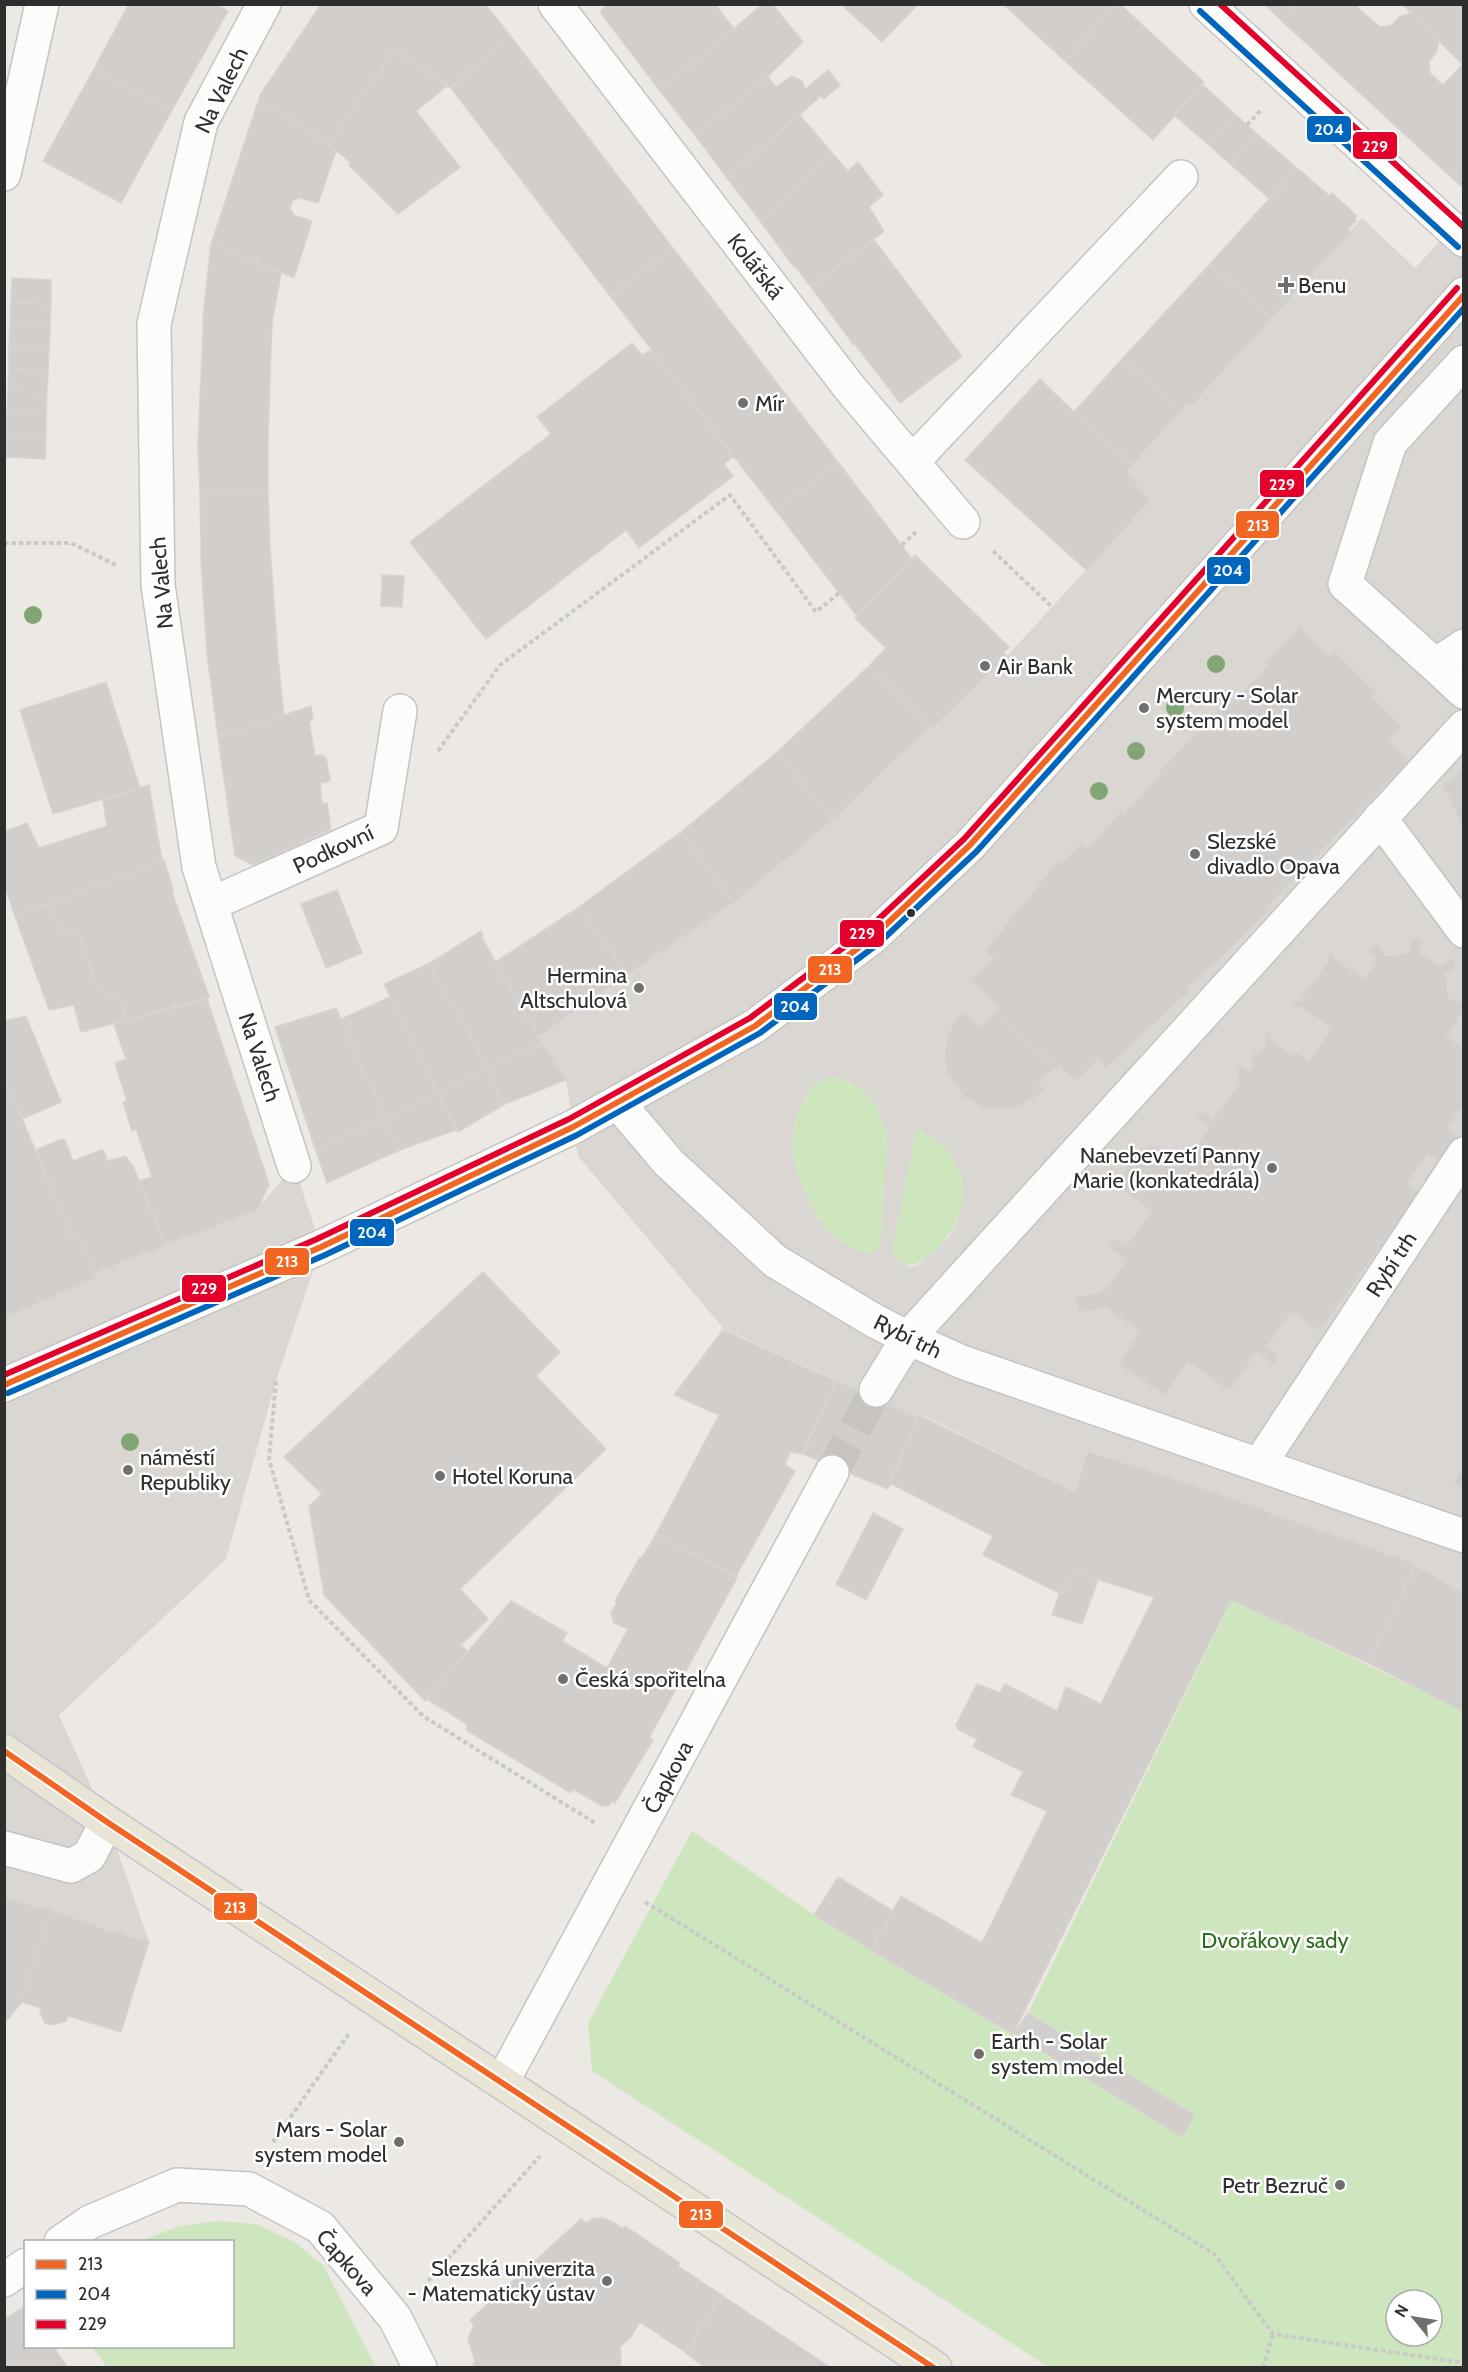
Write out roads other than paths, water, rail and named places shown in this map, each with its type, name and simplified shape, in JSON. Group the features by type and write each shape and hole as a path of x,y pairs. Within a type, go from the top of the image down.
{"main road":[{"path":"4,1751 107,1822 934,2367"}],"street":[{"path":"4,174 42,4"},
{"name":"Na Valech","path":"264,4 201,122 154,324 158,585 199,867 294,1166"},
{"name":"Kolářská","path":"555,4 849,387 963,522"},
{"path":"1206,4 1464,240"},
{"path":"913,461 1181,177"},
{"path":"4,1385 321,1247 563,1132 619,1104 754,1026 874,936 970,845 1464,294"},
{"path":"1464,362 1390,443 1345,584 1464,692"},
{"path":"1435,665 1464,646"},
{"name":"Podkovní","path":"211,904 381,828 400,711"},
{"path":"876,1390 908,1338 1464,727"},
{"path":"1380,818 1464,931"},
{"name":"Rybí trh","path":"619,1104 669,1163 775,1261 908,1338 962,1362 1464,1536"},
{"name":"Rybí trh","path":"1259,1465 1464,1154"},
{"name":"Čapkova","path":"502,2082 832,1472"},
{"path":"4,1848 70,1866 89,1856 107,1822"},
{"name":"Čapkova","path":"63,2240 90,2222 177,2185 249,2189 320,2227 395,2318 420,2367"},
{"path":"4,2280 24,2266"}],"tunnel":[{"path":"832,1472 876,1390"}],"place":[{"name":"Benu","path":"1286,285"},
{"name":"Mír","path":"743,403"},
{"name":"Air Bank","path":"985,666"},
{"name":"Mercury - Solar system model","path":"1144,708"},
{"name":"Slezské divadlo Opava","path":"1195,854"},
{"name":"Hermina Altschulová","path":"639,988"},
{"name":"Nanebevzetí Panny Marie (konkatedrála)","path":"1272,1168"},
{"name":"náměstí Republiky","path":"128,1470"},
{"name":"Hotel Koruna","path":"440,1476"},
{"name":"Česká spořitelna","path":"563,1679"},
{"name":"Earth - Solar system model","path":"979,2054"},
{"name":"Mars - Solar system model","path":"399,2142"},
{"name":"Petr Bezruč","path":"1340,2185"},
{"name":"Slezská univerzita - Matematický ústav","path":"607,2281"}],"park label":[{"name":"Dvořákovy sady","path":"1275,1940"}]}
